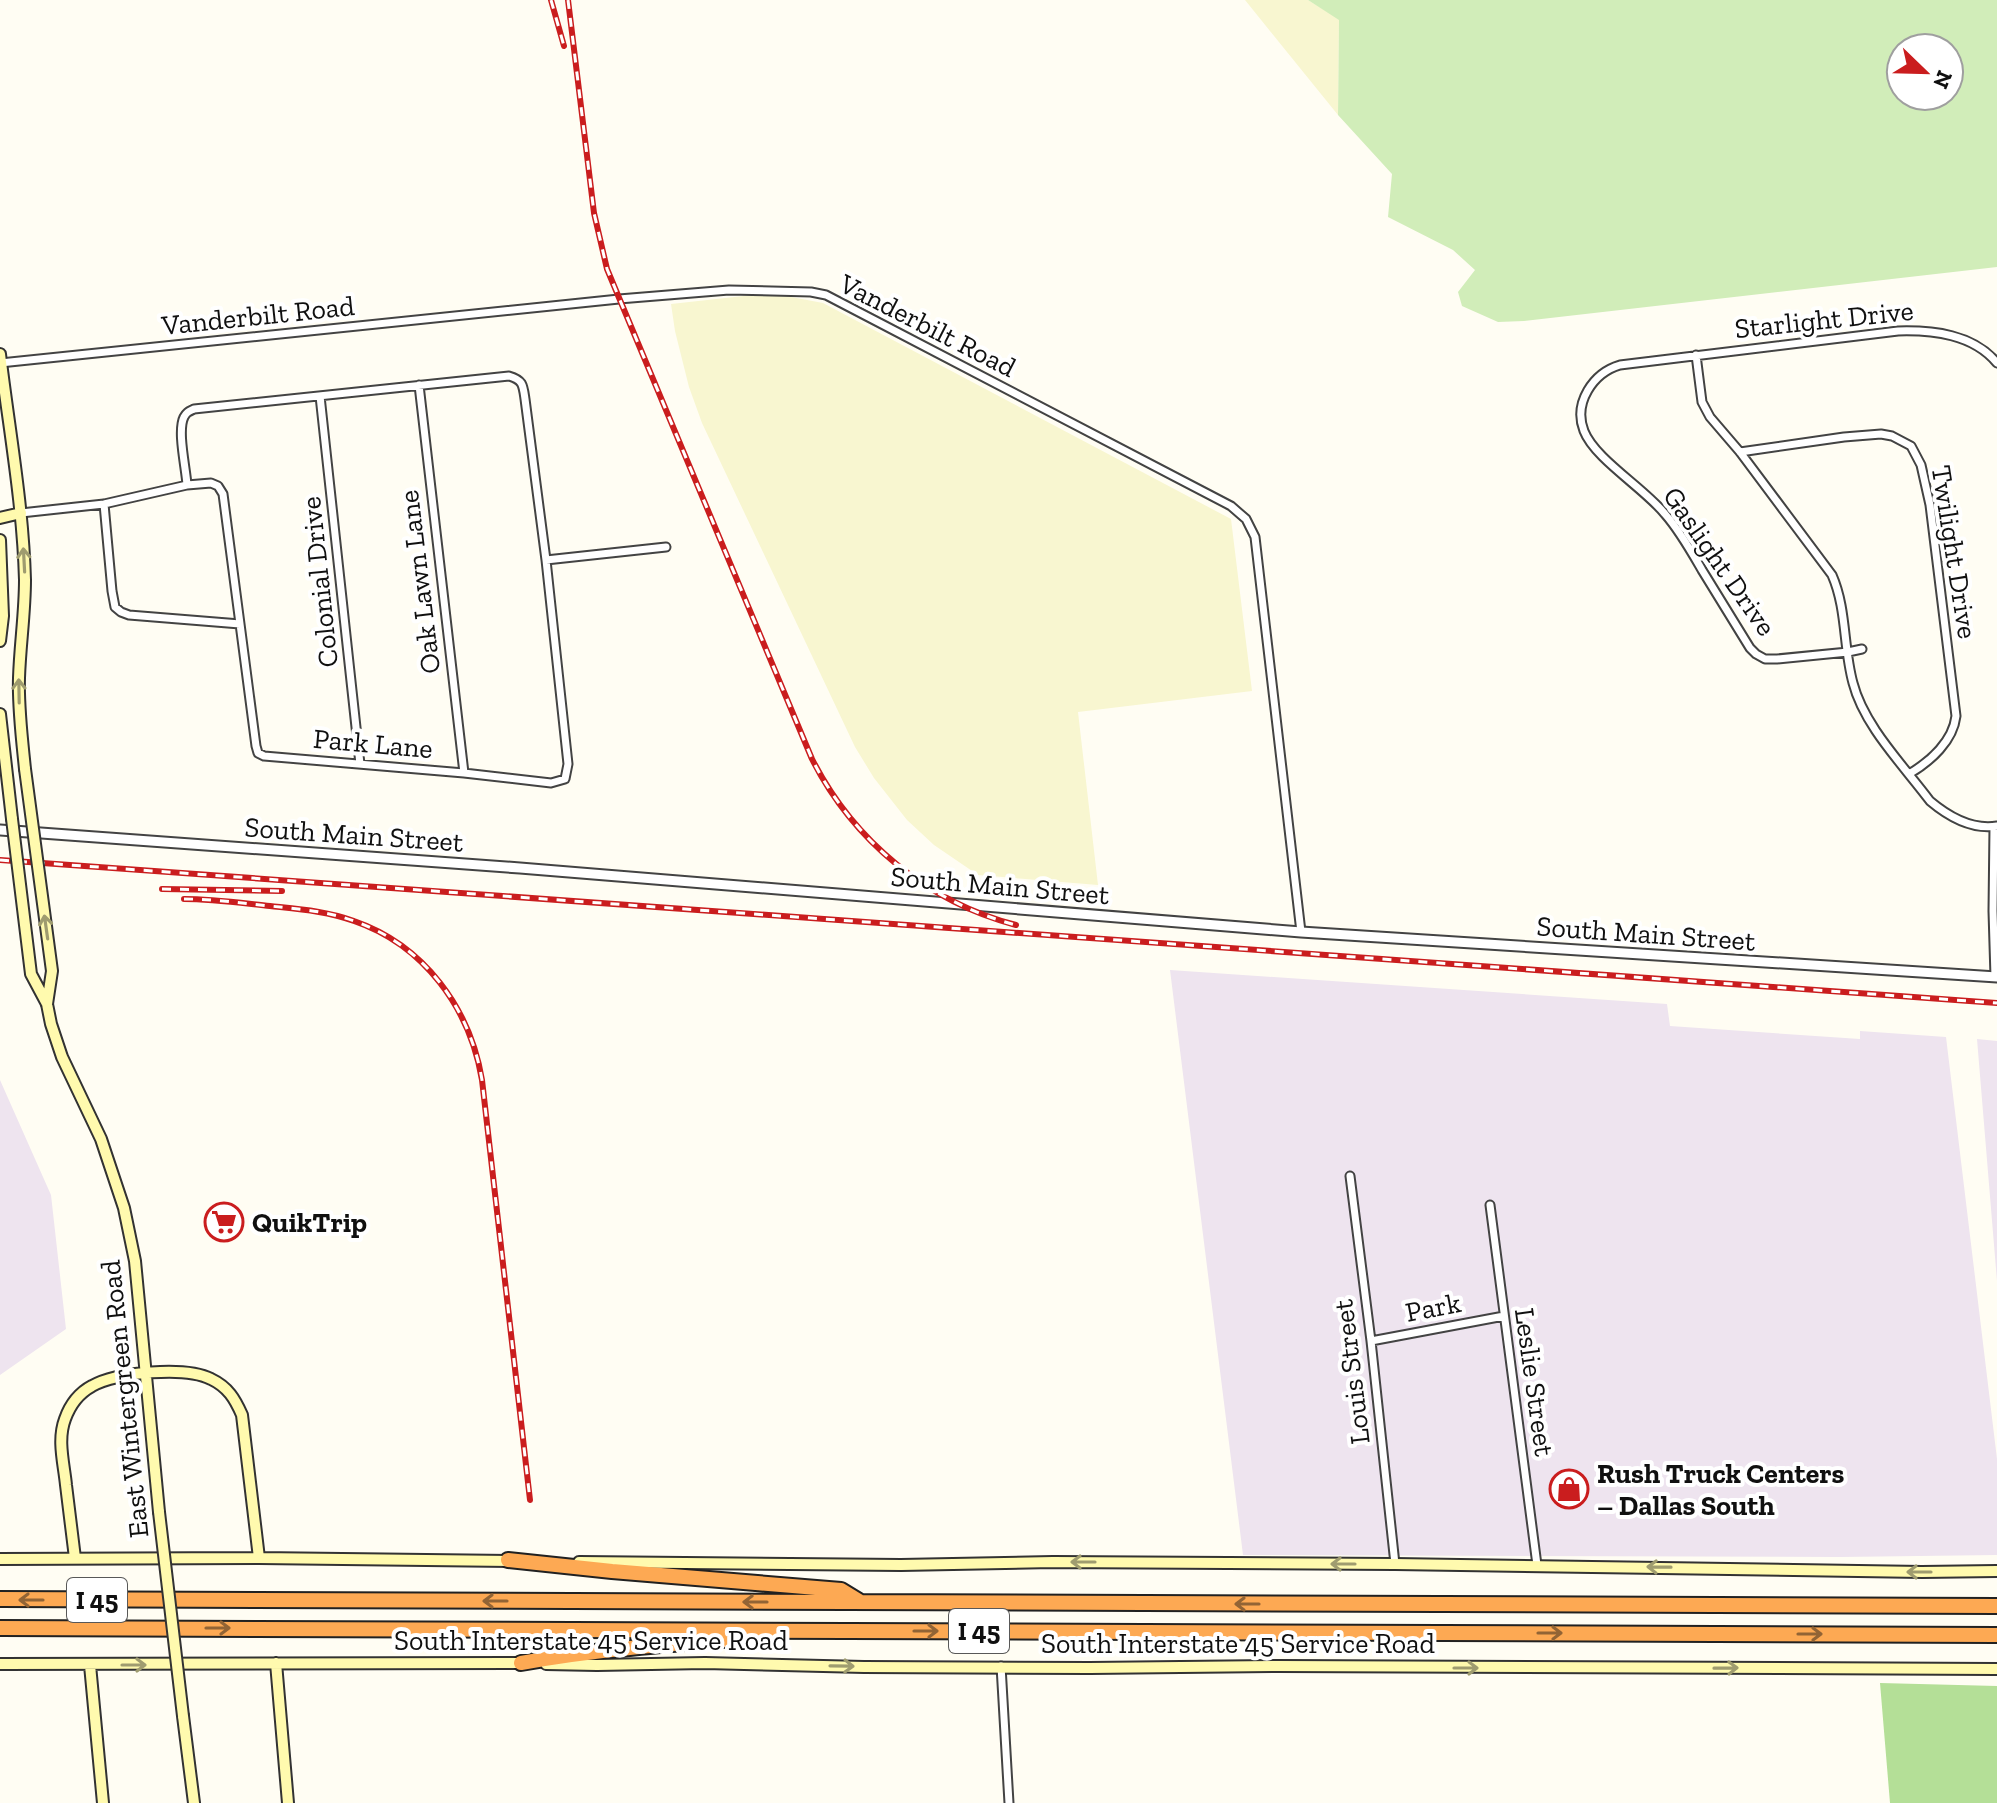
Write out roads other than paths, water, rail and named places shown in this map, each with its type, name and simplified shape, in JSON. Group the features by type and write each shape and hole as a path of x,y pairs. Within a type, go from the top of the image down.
{"highway":[{"path":"508,1560 841,1590 861,1602"},
{"name":"I 45","path":"0,1599 1997,1606"},
{"name":"I 45","path":"0,1628 1997,1635"},
{"path":"521,1663 649,1645 755,1638 796,1630"},
{"path":"1959,1634 1997,1644"}],"main road":[{"path":"0,354 21,513 25,581 19,676 20,719 52,971 47,1004"},
{"path":"0,518 21,513"},
{"path":"0,540 3,601 0,641"},
{"path":"0,714 31,974 47,1004"},
{"name":"East Wintergreen Road","path":"47,1004 62,1057 101,1139 124,1208 135,1261 159,1512 194,1803"},
{"path":"75,1558 62,1448 64,1420 73,1403 94,1385 147,1373 172,1372 197,1374 220,1384 235,1399 242,1415 259,1558"},
{"path":"0,1559 259,1558 871,1565 1041,1562 1395,1564 1997,1571"},
{"path":"276,1663 288,1803"},
{"name":"South Interstate 45 Service Road","path":"0,1664 705,1663 864,1667 1997,1669"},
{"path":"90,1665 103,1803"}],"street":[{"name":"Vanderbilt Road","path":"0,363 619,299 729,290 826,295 1231,506 1246,519 1255,537 1301,932"},
{"name":"Starlight Drive","path":"1696,355 1921,330 1960,338 1997,363"},
{"path":"1696,355 1702,402 1710,417 1832,575 1843,613 1853,683 1879,735 1941,811 1967,823 1995,826 1996,977"},
{"name":"Gaslight Drive","path":"1696,355 1620,365 1600,374 1584,398 1581,416 1590,443 1648,495 1672,522 1756,654 1765,659 1777,659 1862,649"},
{"name":"Park Lane","path":"21,513 104,504 187,485 211,483 218,486 223,494 256,746 258,753 264,756 551,783 565,779 567,773 546,560 523,386 518,379 509,376 204,407 187,413 183,420 187,485"},
{"name":"Oak Lawn Lane","path":"419,385 464,773"},
{"name":"Colonial Drive","path":"320,396 360,764"},
{"name":"Twilight Drive","path":"1740,452 1881,434 1902,440 1917,455 1930,505 1956,716 1948,739 1922,767 1909,774"},
{"path":"104,504 115,607 129,615 240,624"},
{"path":"546,560 666,547"},
{"name":"South Main Street","path":"0,830 520,868 1301,932 1996,977"},
{"name":"Louis Street","path":"1350,1176 1395,1564"},
{"name":"Leslie Street","path":"1490,1205 1537,1565"},
{"name":"Park","path":"1371,1341 1504,1316"},
{"path":"1001,1666 1009,1803"}],"railway":[{"path":"551,0 564,46"},
{"path":"568,0 594,213 607,269 812,759 849,816 896,864 952,901 1016,925"},
{"path":"0,860 1997,1003"},
{"path":"162,889 282,891"},
{"path":"184,899 302,909 354,921 402,946 440,982 455,1004 476,1053 482,1080 530,1500"}],"place":[{"name":"QuikTrip","path":"224,1222"},
{"name":"Rush Truck Centers – Dallas South","path":"1569,1489"}]}
